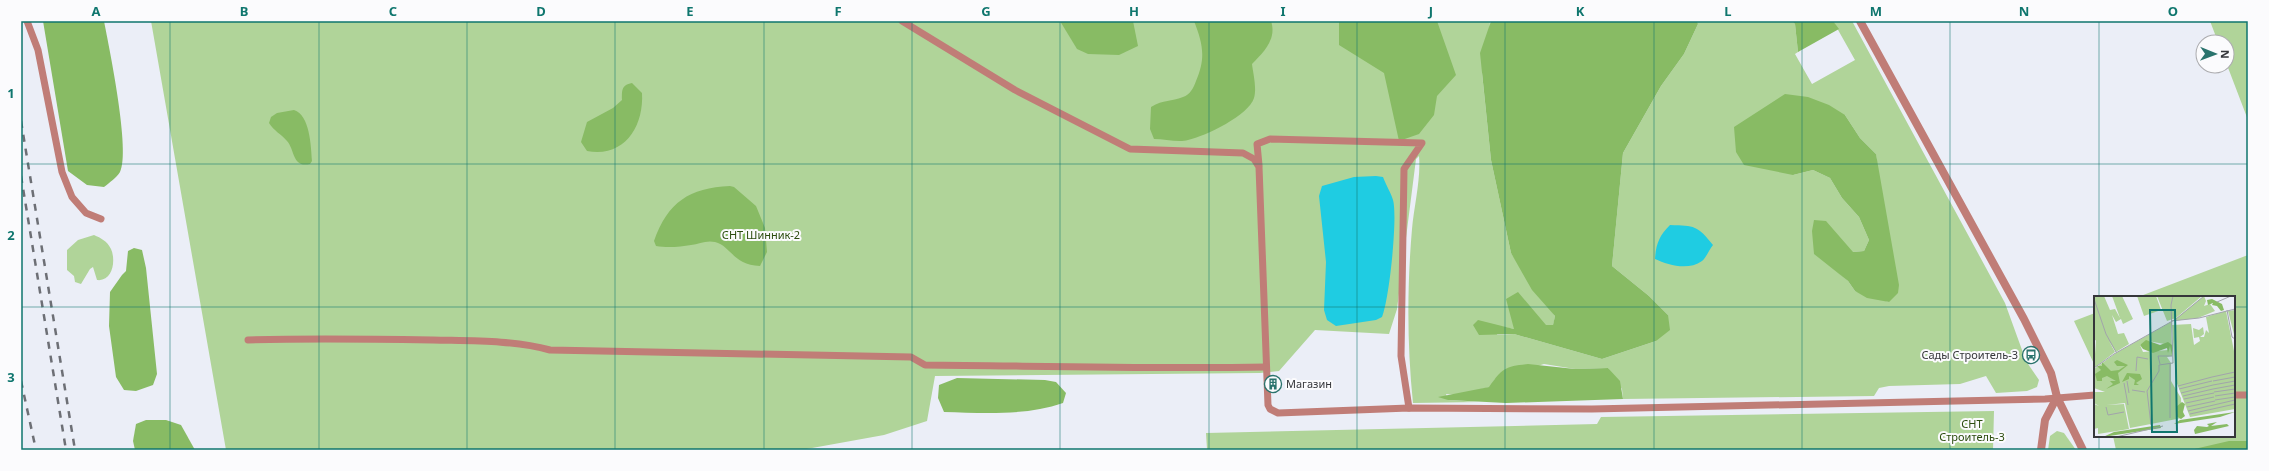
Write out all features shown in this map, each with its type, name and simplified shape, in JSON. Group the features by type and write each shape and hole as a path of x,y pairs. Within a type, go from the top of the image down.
{"street":[{"path":"27,21 38,50 62,172 72,197 86,213 101,219"},
{"path":"902,21 1015,90 1130,149 1243,153 1254,158 1259,167"},
{"path":"1860,21 2024,319 2051,373 2056,397 2083,450"},
{"path":"1409,408 1401,356 1404,169 1422,143 1270,139 1257,144 1268,405 1270,409 1278,413 1409,408 1592,409 2056,397 2070,398 2094,395"},
{"path":"248,340 336,338 476,341 530,345 550,350 911,357 925,365 1066,366 1139,369 1266,367"},
{"path":"2235,395 2248,395"},
{"path":"2041,450 2045,420 2056,397"}],"green space":[{"path":"43,21 104,21 118,99 123,144 123,161 120,172 104,187 87,185 68,171"},
{"name":"СНТ Шинник-2","path":"151,21 1490,21 1487,66 1482,73 1491,160 1511,253 1555,316 1553,326 1514,329 1499,326 1497,335 1514,334 1602,359 1656,341 1668,315 1649,296 1612,266 1623,153 1661,86 1684,54 1698,24 1697,21 1792,21 1795,24 1798,52 1795,54 1812,84 1855,60 1833,21 1852,21 2005,303 2026,361 2039,380 2037,387 2027,391 1996,393 1986,376 1960,384 1889,386 1879,388 1874,396 1623,399 1622,389 1608,368 1575,369 1544,364 1495,379 1490,387 1457,395 1446,394 1448,400 1479,402 1413,403 1409,338 1409,272 1412,229 1418,183 1419,156 1416,159 1397,309 1389,334 1315,330 1279,371 1260,373 935,376 927,421 884,435 801,450 226,450","holes":["1845,115 1860,138 1876,154 1889,302 1855,291 1848,281 1832,267 1853,252 1864,251 1869,240 1859,217 1842,198 1830,178 1813,170 1793,175"]},
{"path":"1060,21 1133,21 1138,46 1119,55 1088,54 1077,49"},
{"path":"1194,21 1271,21 1271,39 1265,50 1252,64 1255,85 1254,98 1250,105 1236,118 1196,138 1184,141 1154,139 1150,129 1151,107 1160,103 1179,99 1190,93 1199,73 1202,51 1200,37"},
{"path":"1339,21 1437,21 1456,75 1437,96 1434,115 1419,134 1399,141 1384,73 1339,45"},
{"path":"1491,21 1697,21 1698,24 1684,54 1661,86 1623,153 1612,266 1649,296 1668,315 1670,330 1656,341 1602,359 1514,334 1479,335 1473,325 1478,320 1514,329 1506,299 1518,292 1546,325 1553,325 1555,316 1532,290 1511,253 1491,160 1480,53"},
{"path":"1792,21 1833,21 1839,29 1798,52 1795,24"},
{"path":"2210,21 2248,21 2248,120 2230,74 2235,74 2235,34 2215,34"},
{"path":"632,83 642,93 642,106 635,128 621,145 611,150 600,152 587,151 581,142 587,122 613,108 622,100 622,91 624,87"},
{"path":"1785,94 1808,97 1829,105 1845,115 1860,138 1876,154 1899,285 1898,293 1889,302 1867,298 1855,291 1848,281 1814,254 1812,231 1814,220 1826,221 1853,252 1864,251 1869,240 1859,217 1842,198 1830,178 1813,170 1793,175 1744,165 1736,152 1734,127"},
{"path":"294,110 303,118 309,132 312,161 310,164 304,165 297,161 290,145 269,123 271,117 277,113"},
{"path":"716,187 734,187 756,206 765,228 767,252 760,266 751,265 738,259 725,247 715,242 706,242 678,247 656,246 654,241 666,216 673,207 692,194"},
{"path":"94,235 104,240 111,249 113,264 110,274 107,278 97,280 93,267 90,269 81,284 75,282 74,276 67,270 67,250 78,240"},
{"path":"134,248 142,250 146,268 157,374 153,385 136,391 124,390 116,377 109,326 110,292 126,271 128,251"},
{"path":"2248,255 2248,450 2116,450 2113,437 2235,437 2235,296 2141,296"},
{"path":"2094,313 2094,364 2074,321"},
{"path":"1528,364 1575,369 1608,368 1620,381 1623,399 1506,403 1448,400 1438,397 1489,387 1497,376 1505,369"},
{"path":"957,378 1045,380 1056,382 1066,393 1063,403 1034,410 1004,413 944,412 938,398 939,385"},
{"name":"СНТ Строитель-3","path":"1994,411 1993,450 1206,450 1206,433 1597,424 1601,417"},
{"path":"146,420 166,420 181,425 195,450 135,450 133,441 136,424"},
{"path":"2057,431 2064,433 2076,450 2048,450 2050,436"},
{"path":"2229,441 2248,441 2248,450 2190,450"}],"water":[{"path":"1354,177 1383,177 1392,197 1394,209 1394,240 1385,308 1382,317 1376,320 1336,326 1327,320 1324,310 1326,262 1319,196 1322,186"},
{"path":"1670,225 1690,226 1695,228 1699,230 1713,245 1702,261 1691,266 1678,266 1655,259 1659,240"}],"railway":[{"path":"21,121 75,450"},
{"path":"21,176 66,450"},
{"path":"21,381 36,450"}],"place":[{"name":"Сады Строитель-3","path":"2031,355"},
{"name":"Магазин","path":"1273,384"}]}
